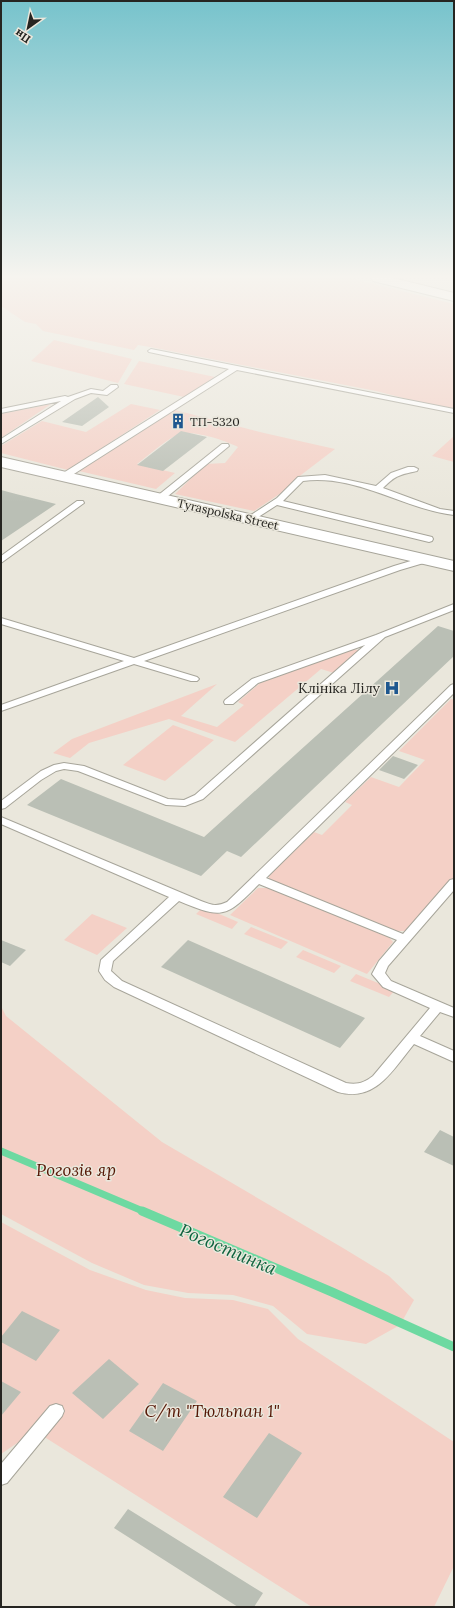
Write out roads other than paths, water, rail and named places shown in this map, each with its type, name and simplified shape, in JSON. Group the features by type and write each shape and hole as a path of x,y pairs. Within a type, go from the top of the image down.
{"street":[{"name":"Tyraspolska Street","path":"1,462 454,566"}],"lane":[{"path":"161,353 454,412"},
{"path":"63,477 235,368"},
{"path":"1,411 72,397 91,391 104,393 114,387"},
{"path":"1,442 72,397"},
{"path":"160,499 225,446"},
{"path":"378,489 392,474 402,470 414,469"},
{"path":"249,519 276,502 301,479 325,477 378,489 439,512 454,513"},
{"path":"276,502 429,540"},
{"path":"1,560 80,503"},
{"path":"1,708 397,568 424,560"},
{"path":"229,702 255,681 454,607"},
{"path":"1,621 194,679"},
{"path":"1,806 48,771 57,767 68,766 80,768 166,802 185,803 199,797 382,635"},
{"path":"1,820 177,896 211,909 223,909 231,905 454,687"},
{"path":"258,879 405,939"},
{"path":"454,883 383,964 378,974 387,984 454,1013"},
{"path":"177,896 107,960 105,971 109,977 118,984 343,1088 354,1090 370,1086 389,1068 438,1006"},
{"path":"412,1038 454,1057"},
{"path":"1,1477 56,1411"}],"waterway":[{"name":"Рогостинка","path":"1,1151 145,1212"},
{"name":"Рогостинка","path":"142,1211 332,1292 454,1347"}],"place":[{"name":"ТП-5320","path":"178,421"},
{"name":"Клініка Лілу","path":"392,688"}],"park label":[{"name":"Рогозів яр","path":"76,1170"},
{"name":"С/т \"Тюльпан 1\"","path":"212,1411"}]}
